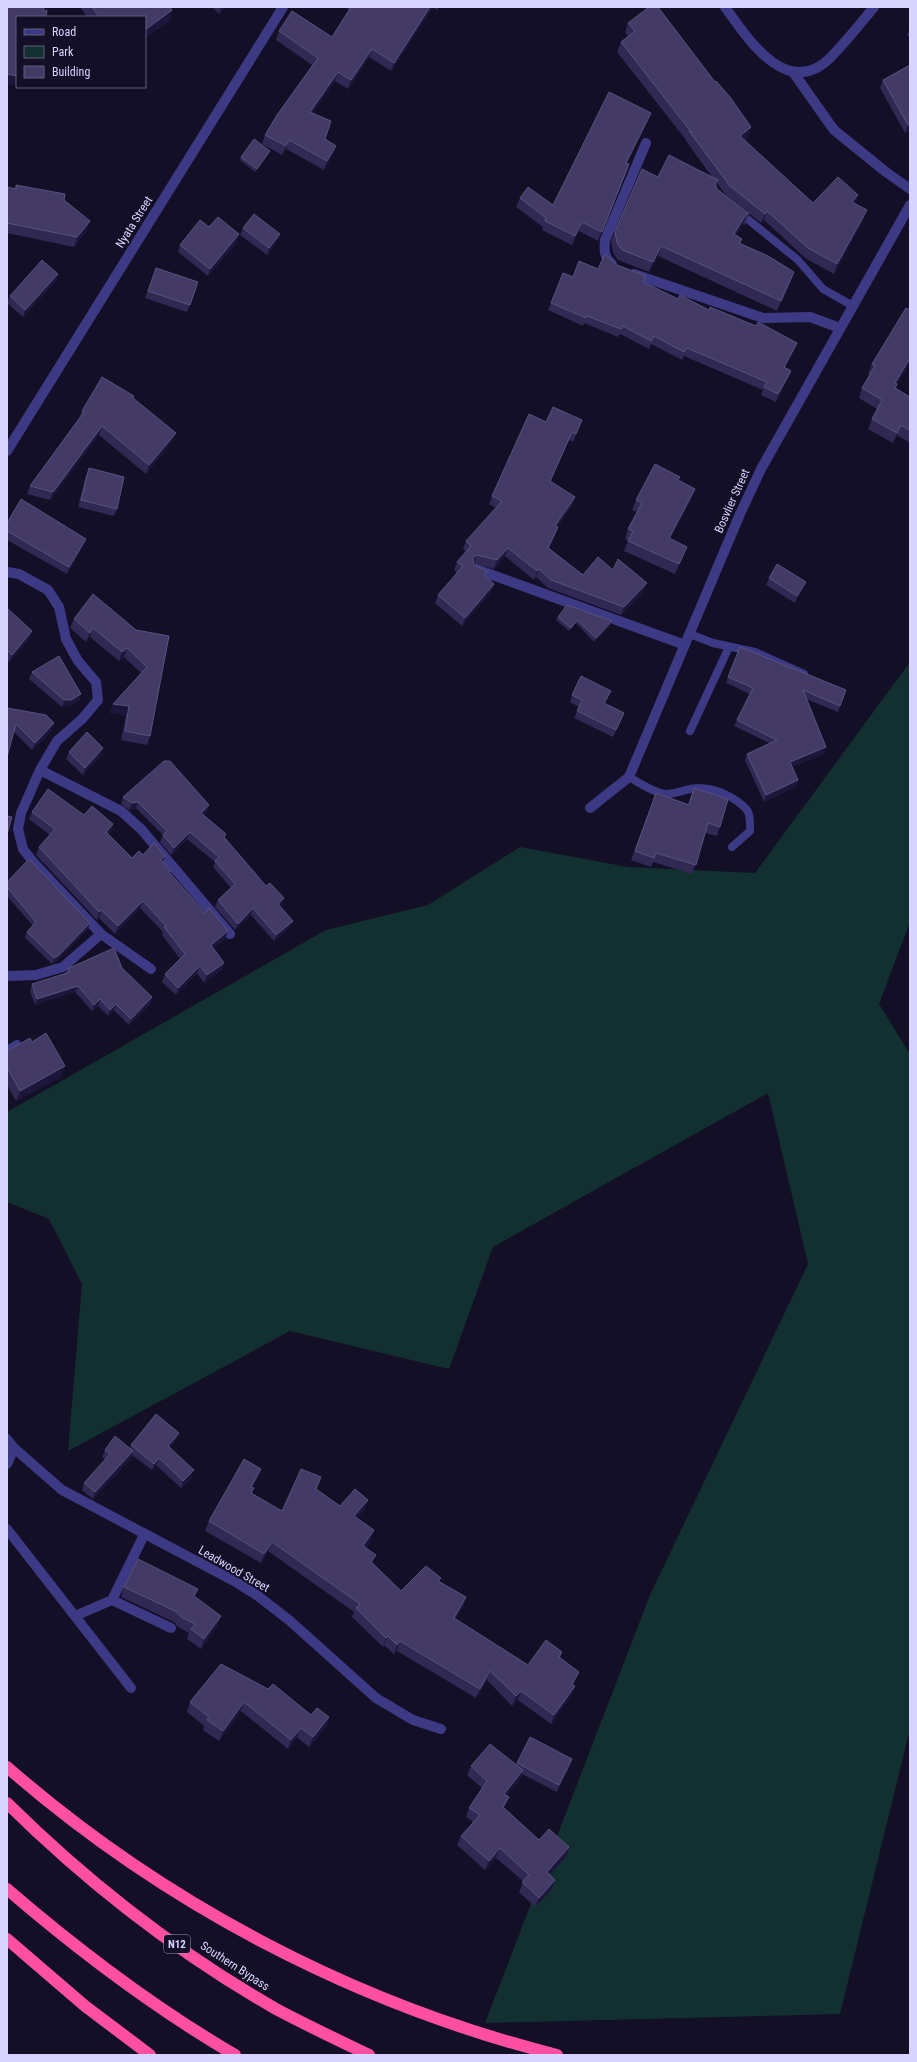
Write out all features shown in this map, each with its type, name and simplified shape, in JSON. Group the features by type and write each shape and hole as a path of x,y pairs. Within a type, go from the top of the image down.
{"highway":[{"path":"7,1767 62,1812 129,1862 245,1934 308,1965 376,1994 461,2027 510,2043 557,2055"},
{"name":"Southern Bypass","path":"7,1803 30,1825 110,1894 209,1966 277,2009 369,2055"},
{"path":"7,1889 68,1941 125,1984 188,2028 235,2055"},
{"path":"7,1939 85,2006 150,2055"}],"street":[{"name":"Nyata Street","path":"7,451 283,7"},
{"path":"725,7 754,46 772,64 793,72 812,70 829,59 874,7"},
{"path":"793,72 834,130 863,155 910,189"},
{"path":"646,143 605,240 604,251 609,262 622,270 763,318 810,317 840,328"},
{"name":"Bosvlier Street","path":"590,808 629,777 740,514 761,469 910,205"},
{"path":"476,569 685,645"},
{"path":"7,572 19,574 48,590 59,607 66,639 75,656 96,682 98,700 82,719 57,741 40,770 21,813 18,830 23,848 34,863 101,934 151,969"},
{"path":"40,770 120,811 141,829 230,934"},
{"path":"7,976 36,975 63,967 101,934"},
{"name":"Leadwood Street","path":"7,1439 14,1448 62,1490 234,1581 258,1596 289,1620 376,1698 396,1712 413,1720 442,1728"},
{"path":"7,1464 14,1448"},
{"path":"7,1529 131,1688"},
{"path":"75,1616 112,1600 144,1534"},
{"path":"112,1600 171,1628"}],"lane":[{"path":"735,210 798,260 823,289 853,306"},
{"path":"690,634 729,647 755,652 804,674"},
{"path":"690,731 729,647"},
{"path":"629,777 654,791 666,794 697,788 718,791 734,799 748,811 750,831 732,847"},
{"path":"7,1050 17,1044"}],"green space":[{"path":"910,662 910,922 879,1004 910,1054 910,1729 840,2014 485,2023 650,1595 808,1264 768,1093 493,1247 449,1369 290,1331 68,1451 82,1284 49,1219 7,1202 7,1112 326,930 428,905 520,847 628,867 755,873"}],"building":[{"path":"7,7 44,7 44,12 47,10 46,16 16,16 16,76 7,74"},
{"path":"92,7 170,7 172,10 146,29 146,16 98,16"},
{"path":"351,7 430,7 394,63 372,49 351,80 338,72 310,112 331,121 325,139 336,146 327,161 289,140 286,146 265,135 277,115 318,58 279,31 292,11 332,37"},
{"path":"649,7 658,7 715,82 716,81 730,97 751,127 740,136 813,203 838,177 858,195 852,202 867,210 837,264 808,248 767,211 765,214 730,186 689,131 692,133 621,42 635,31 628,23"},
{"path":"910,65 910,124 908,125 883,80"},
{"path":"609,92 651,113 626,163 629,164 602,232 582,222 575,236 545,221 546,218 520,198 528,187 553,205"},
{"path":"254,139 270,151 257,169 241,157"},
{"path":"669,155 718,180 715,184 717,189 749,214 747,213 734,234 742,239 739,243 768,256 794,272 781,301 661,246 653,262 622,250 617,243 615,231 642,169 658,177"},
{"path":"16,185 65,194 64,200 90,221 77,237 7,223 7,187 16,189"},
{"path":"254,214 280,234 269,248 243,228"},
{"path":"218,217 239,234 210,269 180,245 200,220 209,227"},
{"path":"605,254 617,265 646,276 643,282 678,299 680,295 709,310 710,307 756,326 758,322 797,343 784,367 791,371 778,394 764,387 767,382 687,348 684,352 654,336 651,341 623,326 621,329 587,316 586,318 551,303 563,273 573,277 579,261 598,269"},
{"path":"42,260 58,274 25,310 10,296"},
{"path":"156,268 198,282 190,305 148,291"},
{"path":"906,308 910,310 910,358 895,383 897,384 895,388 910,397 910,431 901,425 897,433 872,419 882,400 862,388 875,366 872,364"},
{"path":"102,377 134,396 133,398 176,433 149,465 102,426 53,492 30,486 84,412 82,411"},
{"path":"553,407 582,420 576,434 572,432 550,481 575,497 555,526 558,527 548,548 583,575 598,557 613,570 618,559 647,583 624,607 551,580 539,569 537,571 508,548 497,560 477,555 473,558 474,565 487,571 484,575 494,584 465,618 438,595 463,566 457,562 471,546 466,541 502,501 492,496 529,414 546,422"},
{"path":"655,464 680,477 678,480 695,489 669,538 687,547 679,564 628,541 633,531 628,529 642,503 636,500"},
{"path":"89,468 124,477 117,509 81,500"},
{"path":"21,499 86,539 69,567 7,531 7,523"},
{"path":"777,564 806,582 797,596 769,578"},
{"path":"93,594 136,630 169,636 150,736 125,731 129,706 113,704 147,667 127,648 122,652 93,628 90,633 74,619"},
{"path":"567,605 612,621 596,638 577,620 571,628 558,617"},
{"path":"7,608 32,631 12,655 7,650"},
{"path":"740,647 846,690 840,706 803,690 826,747 790,762 798,780 766,795 747,754 777,740 737,720 753,688 728,677"},
{"path":"59,656 81,694 71,700 64,700 32,672"},
{"path":"581,676 611,691 604,703 624,713 616,730 577,711 582,700 572,695"},
{"path":"7,708 46,715 54,723 35,743 16,724 7,757"},
{"path":"87,732 103,748 85,768 69,752"},
{"path":"164,761 170,761 209,805 201,813 226,834 224,837 266,886 270,883 284,898 278,904 293,921 276,935 253,908 238,924 218,900 235,884 215,861 219,857 190,832 174,848 163,835 167,831 138,802 132,803 123,797"},
{"path":"694,788 728,799 720,827 708,823 696,865 656,853 654,858 635,851 656,793 689,805"},
{"path":"48,789 84,815 92,806 113,824 106,832 132,858 139,851 143,855 154,843 165,856 161,860 171,871 169,872 205,913 209,908 228,931 211,945 224,963 207,975 200,966 178,988 165,974 185,954 164,927 166,926 143,901 118,926 101,910 99,912 39,847 55,829 32,812"},
{"path":"7,816 12,817 7,834"},
{"path":"29,859 90,923 58,956 54,958 27,932 36,922 7,887 7,882"},
{"path":"114,948 122,968 152,997 131,1019 116,1004 110,1010 100,999 94,1005 78,986 37,999 32,984 70,972 67,969"},
{"path":"46,1033 65,1066 20,1091 7,1067 7,1051 30,1038 32,1042"},
{"path":"156,1414 179,1433 168,1446 194,1470 183,1481 159,1458 154,1464 131,1445"},
{"path":"115,1436 133,1451 95,1492 84,1483 110,1454 105,1450"},
{"path":"244,1459 261,1469 251,1487 254,1488 251,1493 282,1511 301,1469 321,1477 316,1489 340,1506 355,1489 368,1500 354,1516 374,1530 363,1546 376,1555 371,1562 401,1591 426,1566 441,1578 438,1581 466,1597 454,1618 528,1665 546,1640 562,1652 559,1657 579,1672 572,1684 575,1686 554,1715 521,1691 516,1696 490,1671 480,1689 400,1641 397,1645 388,1636 386,1638 356,1608 360,1604 272,1542 264,1554 209,1521"},
{"path":"138,1559 198,1589 194,1596 221,1616 204,1639 191,1629 195,1624 181,1617 177,1612 124,1587"},
{"path":"221,1664 268,1689 273,1684 311,1715 317,1708 329,1717 313,1737 301,1728 291,1740 244,1702 223,1731 207,1720 209,1717 190,1702"},
{"path":"530,1737 572,1759 559,1785 517,1763"},
{"path":"490,1744 523,1770 504,1794 509,1797 503,1807 539,1840 549,1829 569,1847 547,1872 555,1880 539,1898 522,1882 529,1875 500,1848 489,1861 461,1836 480,1815 469,1808 487,1781 471,1766"}]}
